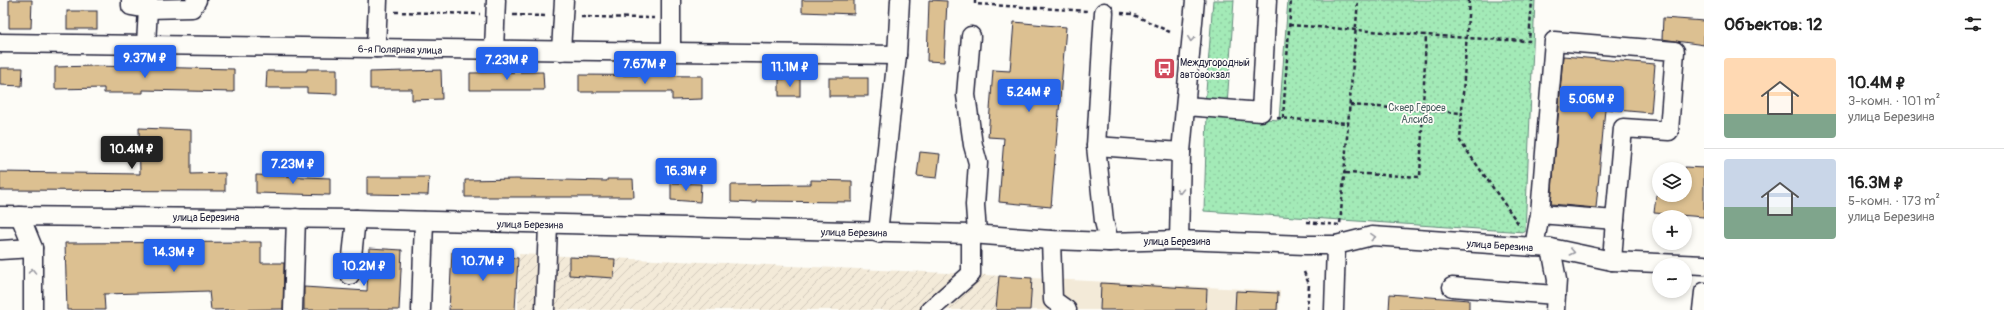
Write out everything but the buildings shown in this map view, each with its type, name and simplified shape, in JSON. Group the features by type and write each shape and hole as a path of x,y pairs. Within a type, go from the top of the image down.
{"street":[{"path":"131,0 131,6 148,9 192,8 197,0"},
{"path":"671,0 673,19 671,52"},
{"path":"878,233 897,55 900,0"},
{"path":"1179,240 1181,152 1195,0"},
{"path":"1186,106 1261,112 1267,0"},
{"path":"376,48 378,6"},
{"path":"494,50 496,7"},
{"path":"561,51 563,8"},
{"path":"146,44 148,9"},
{"path":"1104,12 1096,146 1104,221 1109,242"},
{"path":"930,310 971,274 978,163 973,145 966,95 970,36"},
{"path":"1452,287 1555,302 1557,280 1543,248 1540,214 1554,41 1675,51 1669,131 1623,128 1612,261"},
{"name":"6-я Полярная улица","path":"0,43 897,55"},
{"path":"1096,146 1181,152"},
{"path":"1540,214 1616,220"},
{"name":"улица Березина","path":"0,216 356,219 424,222 974,234 1051,240 1109,242 1179,240 1336,245 1372,236 1543,248 1612,261 1704,265"},
{"path":"20,216 33,248 33,310"},
{"path":"293,310 296,218"},
{"path":"350,275 356,219"},
{"path":"421,310 424,222"},
{"path":"545,310 548,224"},
{"path":"1051,240 1053,300 1068,310"},
{"path":"1334,310 1336,245"},
{"path":"0,250 33,248"},
{"path":"1702,310 1704,292"}],"path":[{"path":"975,0 975,4 1132,14 1172,34"},
{"path":"1282,118 1291,0"},
{"path":"1307,222 1340,225 1358,0"},
{"path":"1469,0 1460,140 1523,230"},
{"path":"1289,25 1529,41 1532,0"},
{"path":"378,6 563,8 673,19"},
{"path":"1345,173 1420,177 1426,35"},
{"path":"1350,105 1462,113"},
{"path":"1304,272 1309,284 1307,310"}],"shaded area":[{"path":"519,254 1032,278 1030,310 518,310"},
{"path":"1032,278 1280,291 1279,310 1030,310"}],"green space":[{"path":"1213,0 1234,0 1227,106 1205,105"},
{"name":"Сквер Героев Алсиба","path":"1288,0 1535,0 1525,232 1204,211 1207,115 1279,120"}],"place":[{"name":"Междугородный автовокзал","path":"1164,68"}]}
